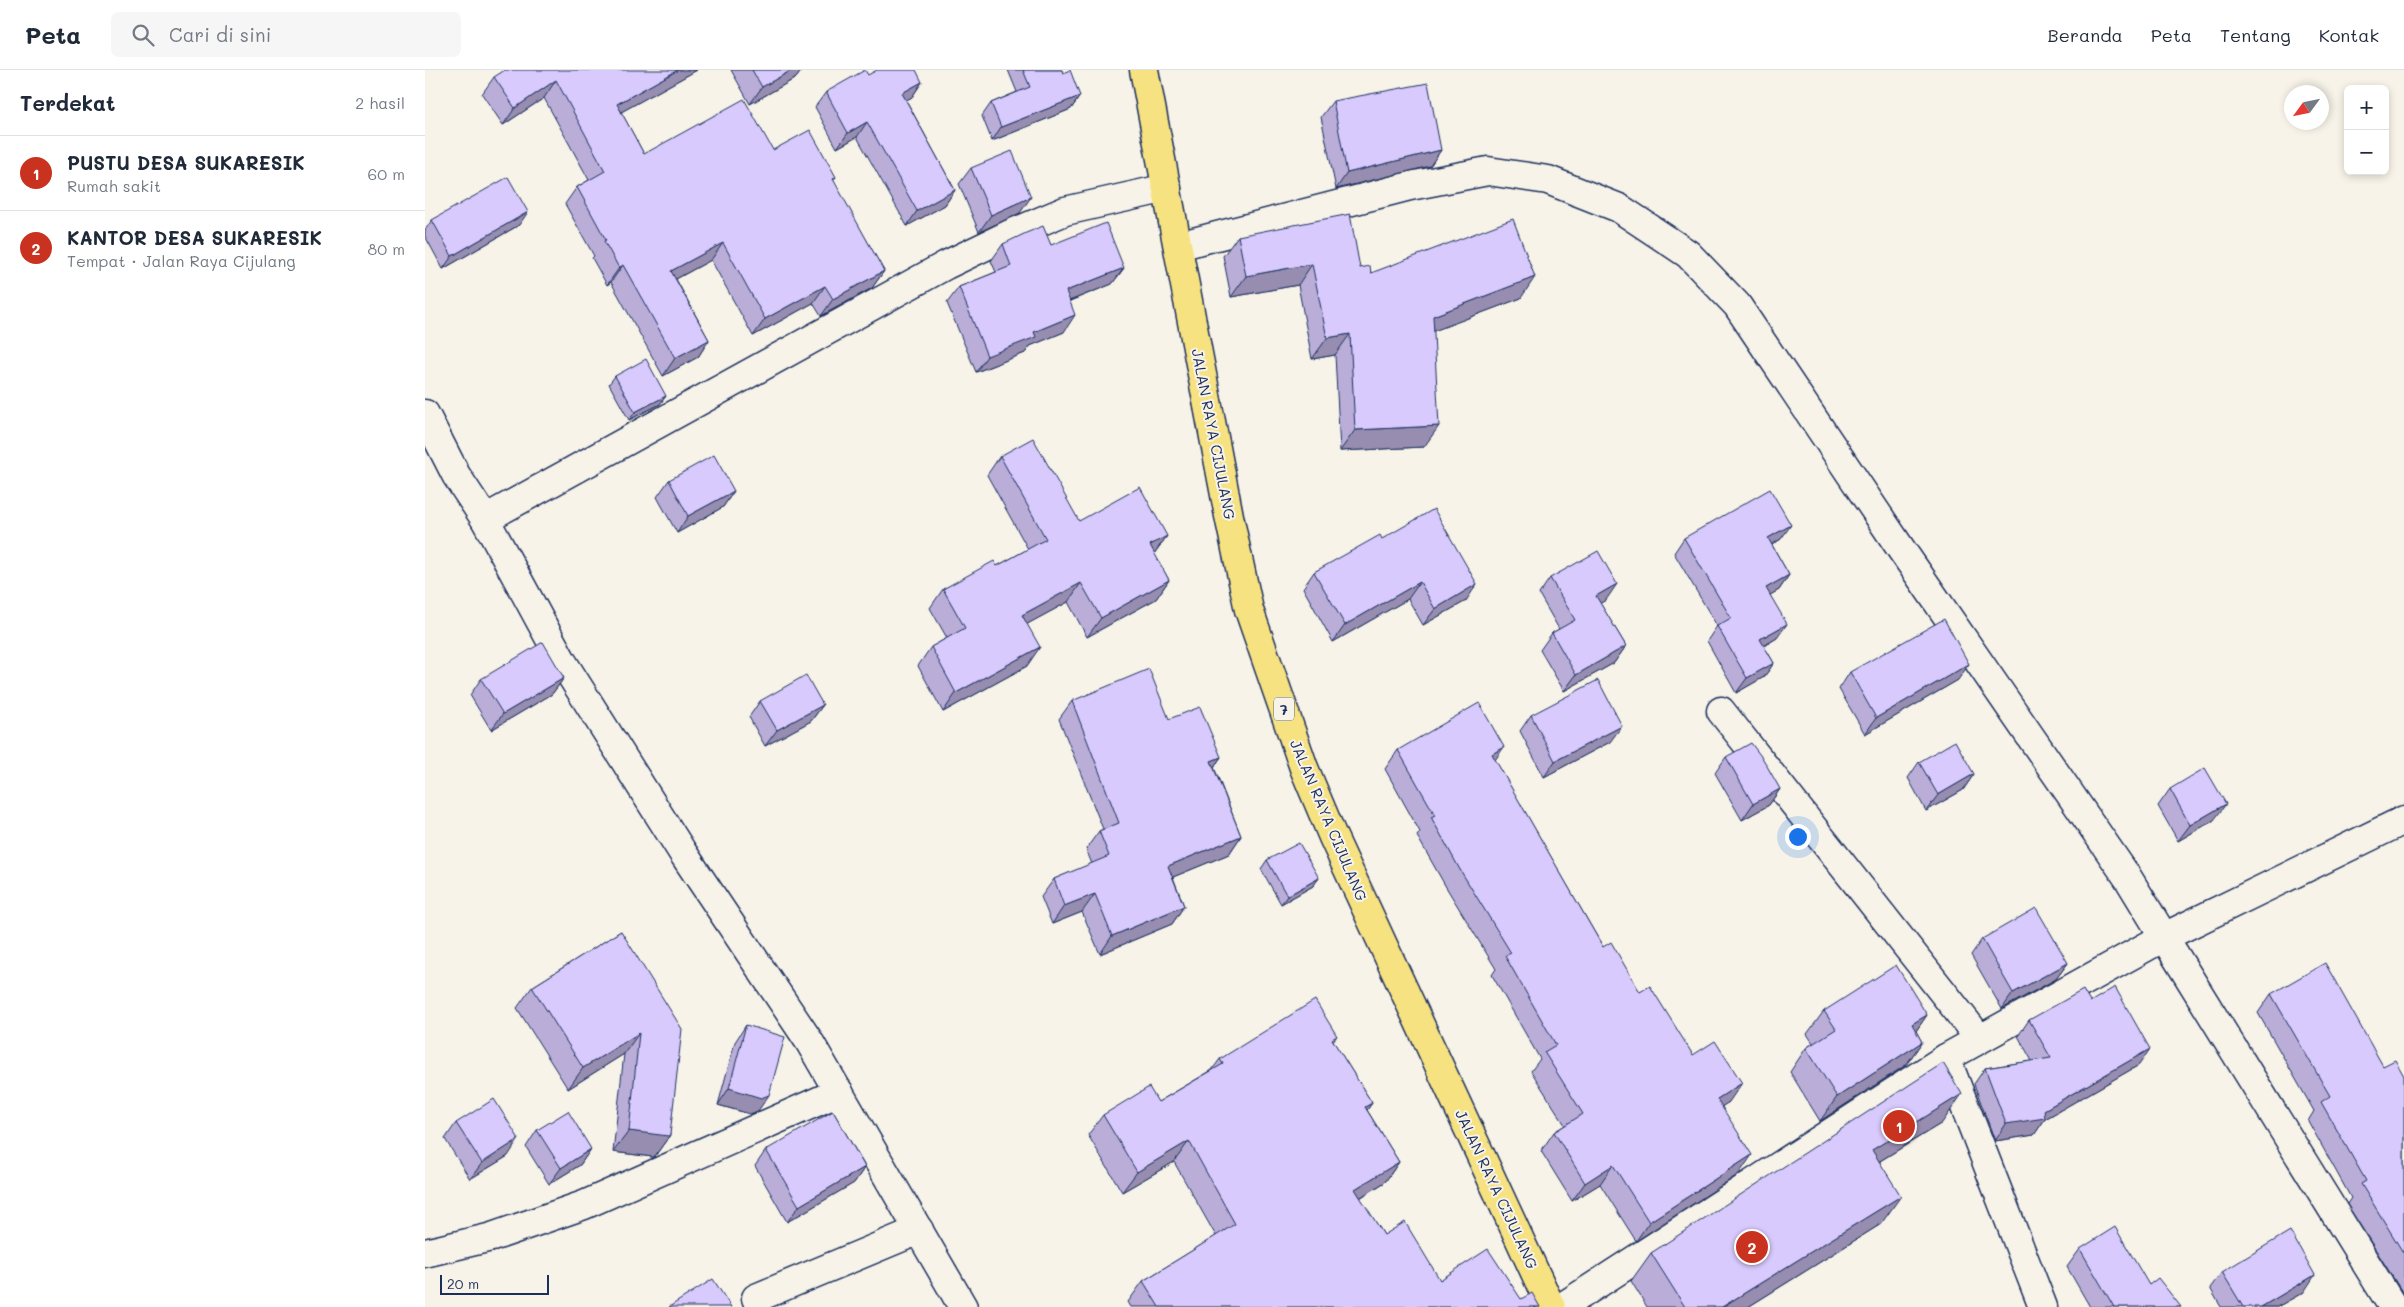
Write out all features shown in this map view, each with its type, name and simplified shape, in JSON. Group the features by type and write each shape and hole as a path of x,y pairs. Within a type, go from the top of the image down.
{"highway":[{"name":"JALAN RAYA CIJULANG","path":"1144,70 1227,506 1249,610 1304,768 1337,846 1551,1307"}],"street":[{"path":"1179,246 1410,186 1487,171 1548,180 1619,208 1688,254 1737,305 1901,549 2128,878 2393,1307"},
{"path":"485,519 947,265 990,244 1065,211 1167,188"},
{"path":"425,414 457,475 485,519 562,661 683,852 809,1041 963,1307"},
{"path":"1721,711 1979,1038"},
{"path":"1562,1307 1979,1038 2164,937 2404,820"},
{"path":"1946,1058 2043,1307"},
{"path":"425,1253 492,1236 584,1205 839,1092"},
{"path":"756,1298 919,1230"}],"building":[{"path":"505,70 678,70 617,104 644,154 744,99 773,150 810,130 836,177 833,179 884,271 833,299 825,286 765,319 723,243 671,271 709,340 675,358 623,265 619,268 577,187 605,171 556,80 515,108 494,77"},
{"path":"752,70 792,70 762,87"},
{"path":"865,70 868,75 877,70 916,70 922,82 902,93 955,190 917,211 867,122 848,133 826,92"},
{"path":"1023,70 1062,70 1063,73 1070,70 1080,96 1001,127 991,103 1030,87"},
{"path":"1428,83 1441,150 1347,173 1333,101"},
{"path":"1012,151 1031,197 991,215 971,168"},
{"path":"508,177 528,212 452,256 432,220"},
{"path":"1350,214 1360,268 1370,266 1371,273 1513,219 1535,277 1433,316 1439,426 1355,430 1350,334 1327,338 1312,264 1246,276 1238,236"},
{"path":"1106,223 1124,268 1066,291 1075,315 1034,332 1036,337 987,356 959,287 1011,266 1003,244 1026,233 1043,226 1051,245"},
{"path":"646,359 666,396 635,412 615,376"},
{"path":"1033,438 1079,521 1140,487 1167,536 1150,545 1169,580 1101,618 1081,583 1022,615 1040,647 956,693 931,647 965,628 943,589 994,561 997,566 1046,539 1000,456"},
{"path":"714,455 734,491 688,516 669,480"},
{"path":"1770,489 1791,525 1768,538 1789,575 1766,588 1787,624 1760,639 1774,663 1747,678 1717,626 1731,618 1684,538"},
{"path":"1434,509 1477,584 1435,609 1420,582 1345,625 1314,572 1380,535 1382,539"},
{"path":"1598,551 1617,584 1596,596 1626,646 1576,675 1552,633 1575,620 1550,578"},
{"path":"1944,619 1969,664 1876,718 1850,672"},
{"path":"543,642 564,678 503,714 481,679"},
{"path":"1149,669 1169,719 1200,707 1221,757 1211,761 1241,836 1168,866 1184,906 1112,936 1095,894 1064,906 1054,879 1109,856 1099,831 1119,823 1072,701"},
{"path":"806,675 823,705 777,730 760,701"},
{"path":"1598,680 1622,726 1555,761 1531,715"},
{"path":"1479,703 1504,747 1492,754 1603,947 1611,942 1640,992 1650,986 1693,1055 1715,1041 1742,1083 1717,1099 1752,1155 1649,1222 1613,1165 1585,1183 1554,1132 1583,1114 1544,1052 1556,1045 1505,956 1511,953 1459,868 1431,817 1435,815 1398,750"},
{"path":"1955,741 1974,774 1938,795 1919,762"},
{"path":"1751,743 1763,759 1780,789 1753,804 1726,757"},
{"path":"2205,768 2226,804 2190,825 2170,789"},
{"path":"1299,843 1319,878 1287,896 1267,860"},
{"path":"2036,908 2068,963 2013,993 1982,939"},
{"path":"621,931 682,1029 670,1135 668,1136 629,1131 639,1033 583,1068 532,987"},
{"path":"2325,963 2383,1066 2395,1060 2404,1076 2404,1254 2361,1184 2366,1181 2321,1102 2330,1096 2271,994"},
{"path":"1896,965 1927,1015 1912,1024 1922,1042 1837,1097 1806,1048 1836,1029 1824,1011"},
{"path":"2115,987 2150,1049 2044,1110 2045,1118 2006,1124 1985,1068 2051,1058 2029,1020 2083,990 2090,1002"},
{"path":"1315,1000 1337,1036 1332,1039 1372,1103 1365,1107 1399,1162 1355,1189 1384,1235 1405,1222 1440,1280 1488,1249 1521,1299 1532,1293 1540,1307 1159,1307 1143,1281 1235,1224 1189,1141 1137,1172 1103,1115 1149,1087 1158,1102 1223,1064 1220,1059"},
{"path":"746,1025 785,1037 769,1095 761,1098 729,1088"},
{"path":"1943,1063 1962,1094 1872,1150 1901,1196 1722,1307 1685,1307 1651,1253"},
{"path":"494,1099 519,1139 482,1163 456,1123"},
{"path":"568,1111 591,1149 561,1168 537,1130"},
{"path":"833,1111 865,1167 799,1206 766,1150"},
{"path":"2115,1227 2149,1285 2158,1278 2181,1307 2114,1307 2080,1249"},
{"path":"2290,1231 2315,1275 2261,1307 2243,1307 2222,1272"},
{"path":"713,1279 731,1307 669,1307"}],"place":[{"name":"PUSTU DESA SUKARESIK","path":"1899,1126"},
{"name":"KANTOR DESA SUKARESIK","path":"1752,1247"}]}
